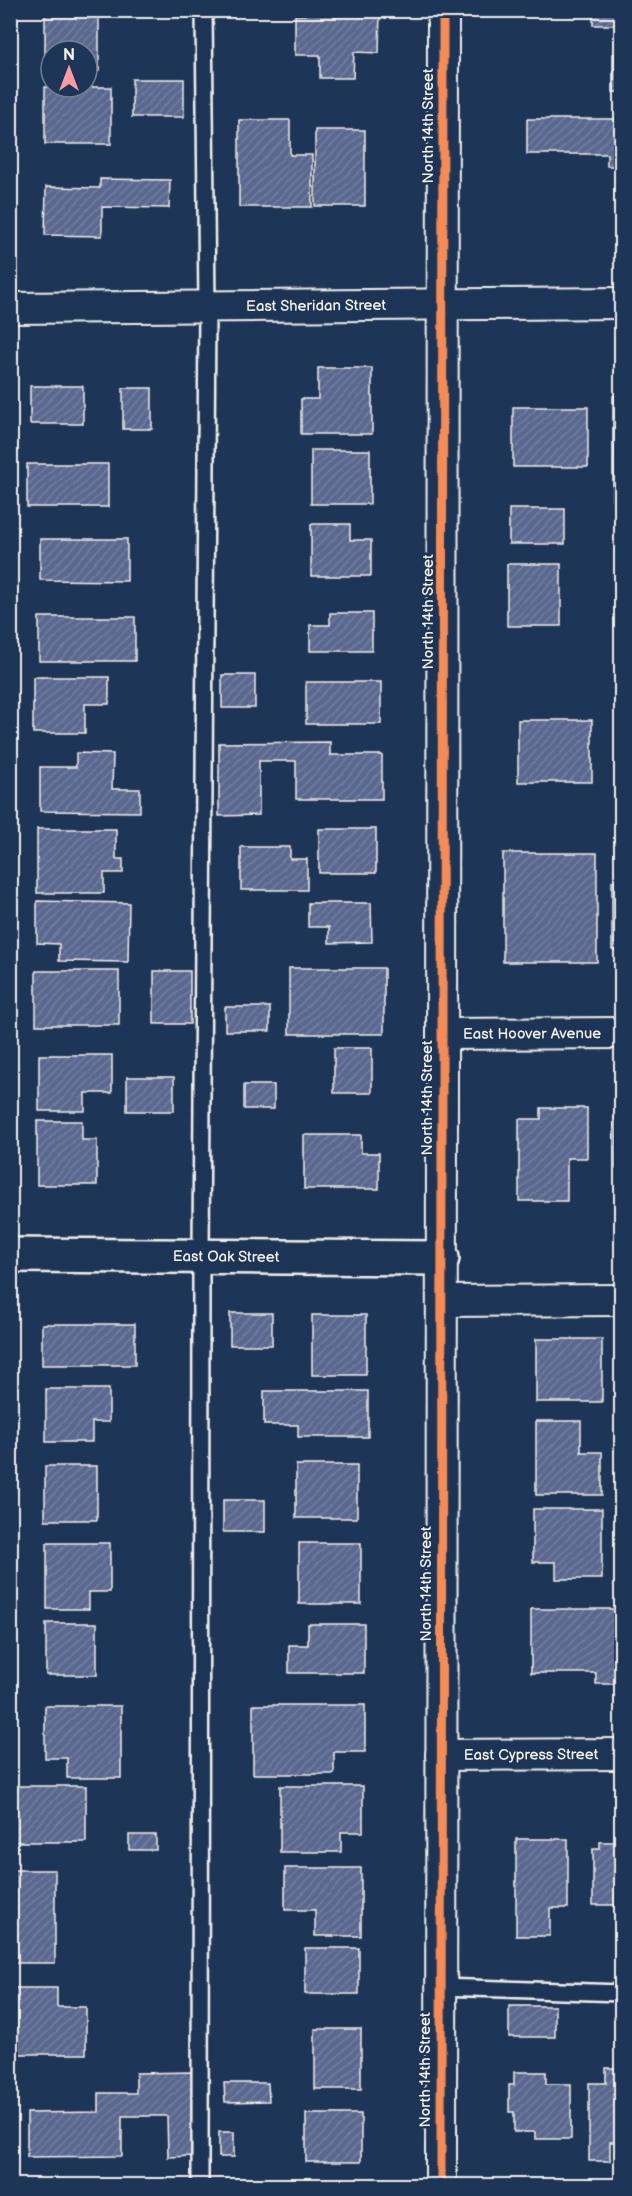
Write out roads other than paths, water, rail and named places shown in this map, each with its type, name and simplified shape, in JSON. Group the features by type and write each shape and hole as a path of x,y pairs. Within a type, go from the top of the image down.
{"street":[{"name":"North 14th Street","path":"441,2186 443,10"},
{"name":"East Sheridan Street","path":"10,308 621,303"},
{"name":"East Hoover Avenue","path":"442,1034 621,1033"},
{"name":"East Oak Street","path":"10,1255 442,1258"},
{"path":"442,1301 621,1300"},
{"name":"East Cypress Street","path":"441,1755 621,1754"}],"lane":[{"path":"200,2186 201,1255 207,306 204,10"},
{"path":"440,1987 621,1993"}]}
